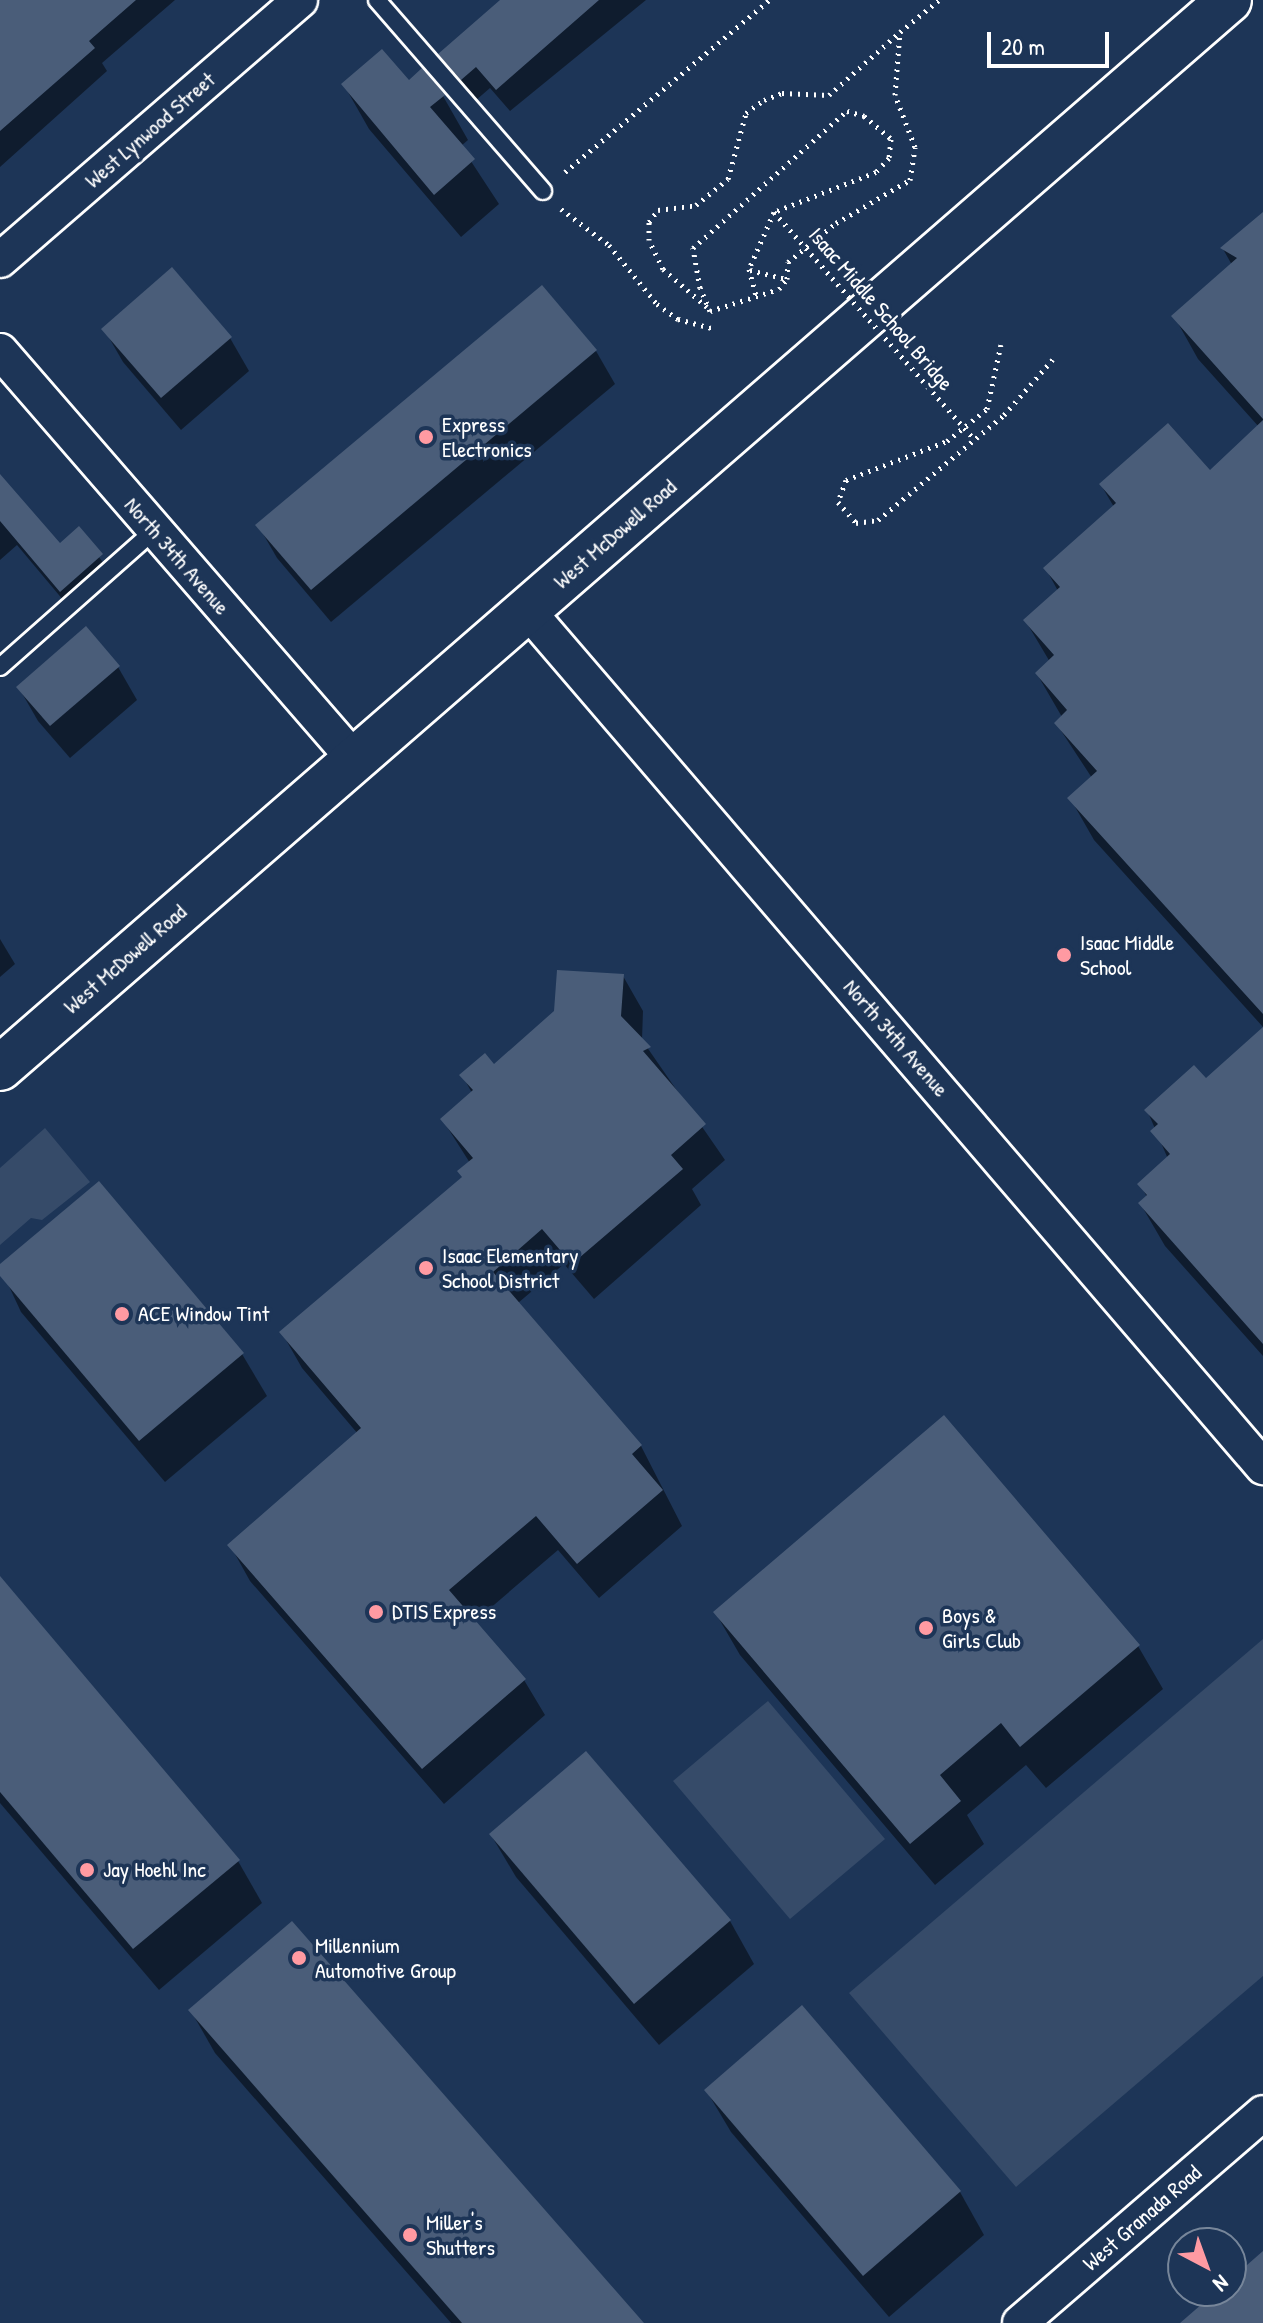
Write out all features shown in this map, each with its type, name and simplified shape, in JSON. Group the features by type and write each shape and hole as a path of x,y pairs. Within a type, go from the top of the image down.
{"main road":[{"name":"West McDowell Road","path":"0,1068 1229,0"}],"street":[{"name":"West Lynwood Street","path":"0,260 300,0"},
{"name":"North 34th Avenue","path":"0,351 355,760"},
{"name":"North 34th Avenue","path":"527,610 1263,1467"},
{"name":"West Granada Road","path":"1020,2323 1263,2113"}],"lane":[{"path":"377,0 543,191"},
{"path":"0,667 155,530"}],"path":[{"path":"715,329 678,319 657,304 630,278 609,245 575,223 543,191 769,0"},
{"path":"900,32 895,95 915,147 910,180 836,223 788,262 787,279 779,289 710,311 663,269 649,240 649,222 658,210 696,205 728,179 746,113 764,100 782,93 829,95 900,32 939,0"},
{"name":"Isaac Middle School Bridge","path":"710,311 700,288 693,248 847,111 864,116 891,139 889,158 876,172 774,212 974,439"},
{"path":"756,296 749,269 774,212"},
{"path":"749,269 787,279"},
{"path":"1001,344 987,409 947,441 846,480 838,502 856,523 878,520 1004,415 1053,359"}],"shaded area":[{"path":"45,1128 90,1182 42,1220 31,1218 0,1245 0,1168"},
{"path":"1263,1639 1263,1976 1016,2187 849,1993"},
{"path":"768,1701 885,1839 790,1919 673,1781"}],"building":[{"path":"0,0 136,0 89,41 95,48 0,131"},
{"path":"500,0 599,0 496,90 476,67 461,80 438,54"},
{"path":"382,49 409,80 422,68 445,95 430,107 475,159 434,195 341,84"},
{"path":"1263,212 1263,419 1171,316 1237,258 1220,248"},
{"path":"172,267 232,337 161,398 101,329"},
{"name":"Express Electronics","path":"542,285 597,350 311,590 255,525"},
{"path":"1263,420 1263,1014 1067,798 1097,771 1054,723 1067,710 1035,673 1054,655 1023,620 1060,587 1043,568 1116,503 1099,484 1168,423 1210,470"},
{"path":"0,474 60,543 79,526 103,554 60,592 0,521"},
{"path":"86,626 120,666 50,726 16,687"},
{"name":"Isaac Elementary School District","path":"557,970 624,974 621,1016 651,1047 643,1051 706,1124 671,1155 683,1169 572,1264 542,1229 493,1272 642,1445 632,1454 663,1490 577,1564 536,1516 449,1590 526,1679 422,1769 227,1545 361,1428 279,1332 462,1177 457,1171 473,1158 440,1119 473,1090 459,1075 485,1053 494,1064 554,1011"},
{"path":"1263,1027 1263,1344 1138,1203 1147,1195 1137,1184 1170,1154 1150,1131 1158,1124 1144,1110 1194,1065 1206,1078"},
{"name":"ACE Window Tint","path":"99,1181 244,1353 139,1441 0,1276 0,1264"},
{"name":"Boys & Girls Club","path":"944,1415 1140,1645 1020,1747 1001,1723 940,1775 961,1801 910,1844 713,1612"},
{"path":"0,1576 240,1860 133,1949 0,1792"},
{"path":"586,1751 731,1920 634,2004 489,1834"},
{"path":"292,1921 644,2323 462,2323 188,2010"},
{"path":"802,2005 961,2191 863,2276 704,2090"},
{"path":"1263,2251 1263,2323 1180,2323 1198,2307 1247,2307 1247,2265"}],"place":[{"name":"Express Electronics","path":"426,437"},
{"name":"Isaac Middle School","path":"1064,955"},
{"name":"Isaac Elementary School District","path":"426,1268"},
{"name":"ACE Window Tint","path":"122,1314"},
{"name":"DTIS Express","path":"376,1612"},
{"name":"Boys & Girls Club","path":"926,1628"},
{"name":"Jay Hoehl Inc","path":"87,1870"},
{"name":"Millennium Automotive Group","path":"299,1958"},
{"name":"Miller's Shutters","path":"410,2235"}]}
